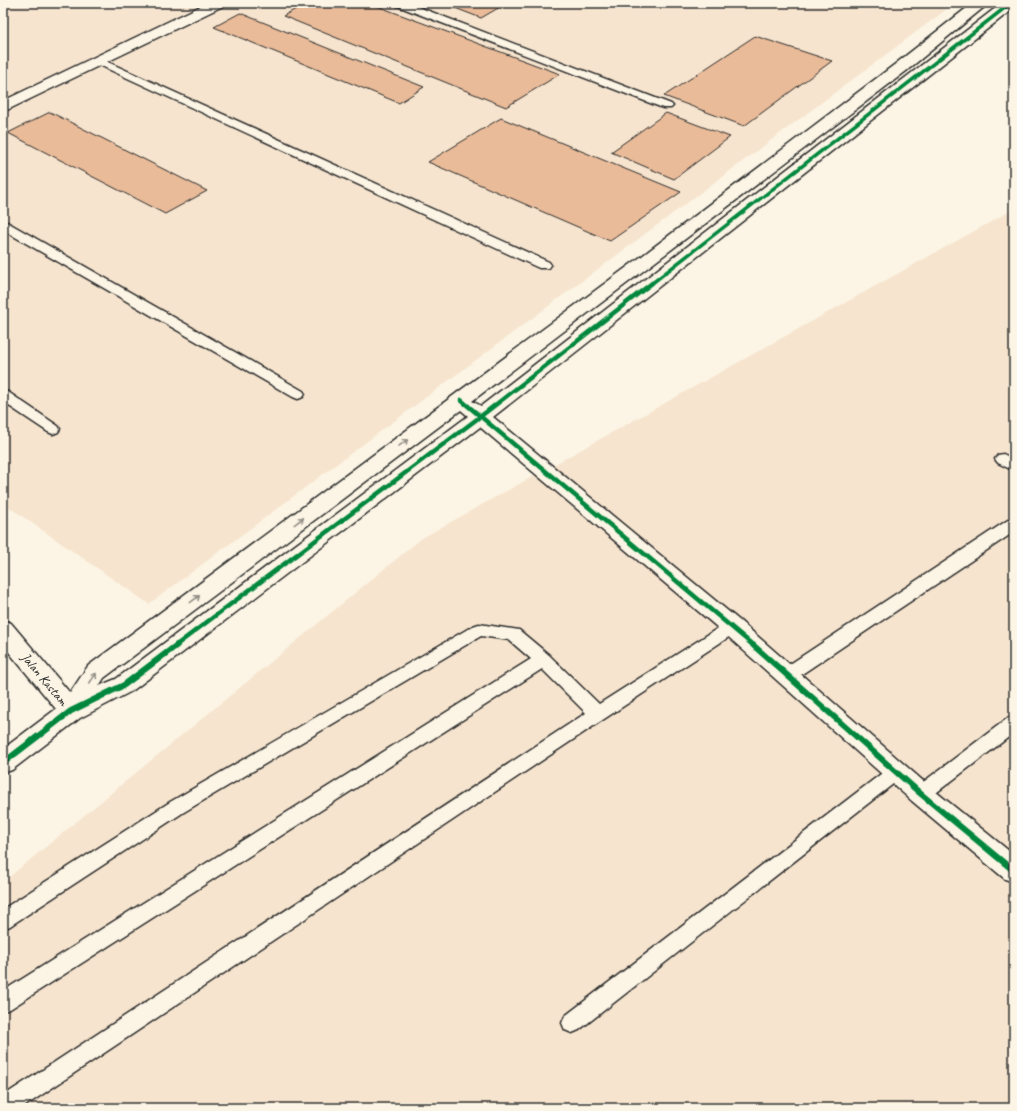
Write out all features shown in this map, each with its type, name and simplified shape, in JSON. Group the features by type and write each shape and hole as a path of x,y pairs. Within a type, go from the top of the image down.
{"street":[{"path":"3,107 218,3"},
{"path":"71,711 96,672 648,260 733,193 865,94 982,3"},
{"path":"3,764 71,711 124,684 481,416 1011,3"},
{"path":"648,260 669,271"},
{"path":"461,400 732,627 921,794 1014,871"},
{"name":"Jalan Kastam","path":"3,629 71,711"}],"lane":[{"path":"399,3 667,106"},
{"path":"98,61 544,265"},
{"path":"3,226 298,394"},
{"path":"3,395 53,429"},
{"path":"787,675 1014,524"},
{"path":"3,1108 732,627"},
{"path":"3,920 177,808 479,630 513,634 543,660 598,714"},
{"path":"3,1002 543,660"},
{"path":"921,794 1014,723"},
{"path":"572,1023 896,772"}],"shaded area":[{"path":"3,3 955,3 149,604 3,503"},
{"path":"1014,209 1014,1108 3,1108 3,882 422,538"}],"building":[{"path":"307,3 369,3 560,74 506,107 283,16"},
{"path":"442,3 507,3 481,18"},
{"path":"240,13 424,87 399,103 214,27"},
{"path":"755,36 832,61 744,126 664,96"},
{"path":"50,112 207,191 165,214 8,133"},
{"path":"666,113 730,137 674,179 611,152"},
{"path":"501,118 681,192 610,241 428,162"}],"cycle path":[{"path":"3,763 71,711 124,685 481,416 1011,3"},
{"path":"461,400 732,627 921,794 1014,871"}]}
